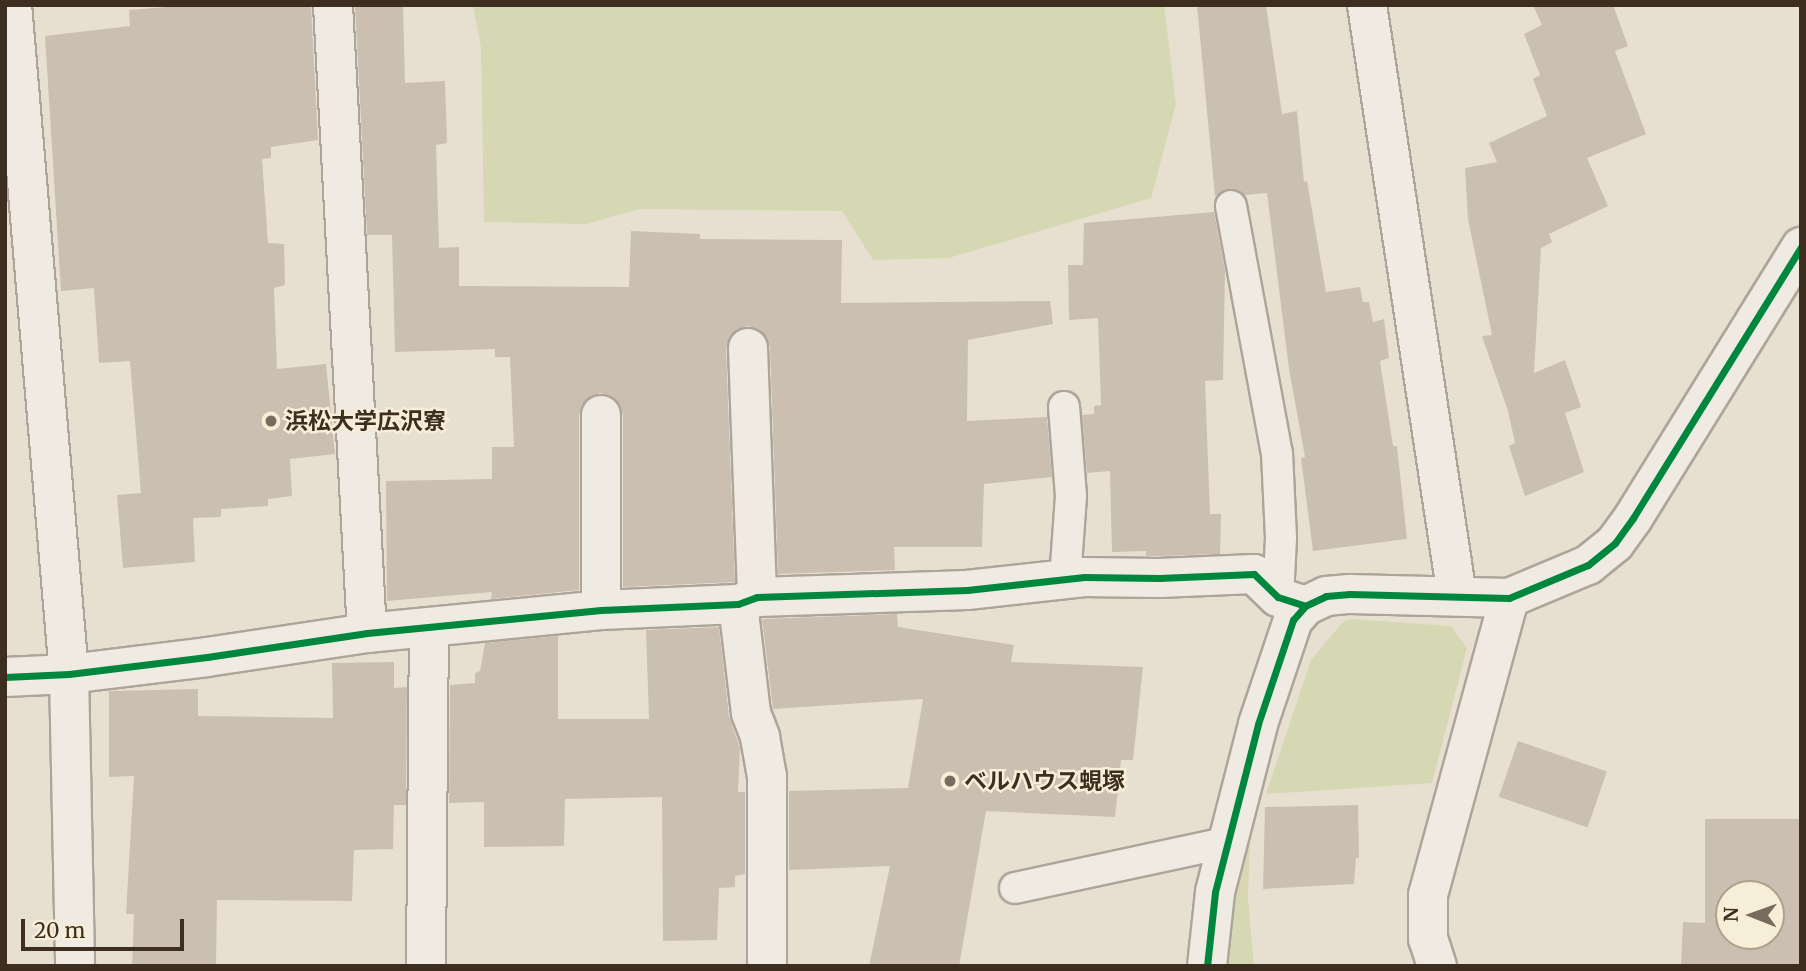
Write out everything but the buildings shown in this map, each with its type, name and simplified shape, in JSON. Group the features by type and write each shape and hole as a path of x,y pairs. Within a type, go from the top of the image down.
{"street":[{"path":"12,5 69,674 75,966"},
{"path":"333,5 367,633"},
{"path":"1367,5 1457,596"},
{"path":"5,677 69,674 367,633 601,610 967,590 1065,580 1254,574 1292,601 1350,594 1509,598 1588,565 1615,543 1801,247"},
{"path":"748,348 751,713 760,737 767,776 767,966"},
{"path":"601,415 601,610"},
{"path":"1437,966 1428,939 1428,895 1509,598"},
{"path":"1207,966 1216,892 1262,711 1293,620 1292,601"},
{"path":"426,966 429,629"}],"lane":[{"path":"1231,205 1277,453 1281,538 1292,601"},
{"path":"1064,407 1071,496 1065,580"},
{"path":"1015,888 1229,842"}],"green space":[{"path":"473,5 1164,5 1176,104 1151,198 949,258 873,260 842,211 640,209 586,224 484,222 481,48"},
{"path":"1351,619 1451,626 1467,648 1432,783 1266,794 1311,660 1342,623"},
{"path":"1250,833 1248,899 1254,966 1217,966 1217,947"}],"cycle path":[{"path":"1207,966 1215,892 1258,724 1293,620 1305,606 1326,596 1350,594 1509,598 1588,565 1615,543 1633,518 1801,247"},
{"path":"5,677 69,674 367,633 601,610 738,604 757,597 967,590 1084,577 1159,578 1254,574 1278,597 1305,606"}],"place":[{"name":"浜松大学広沢寮","path":"271,421"},
{"name":"ベルハウス蜆塚","path":"950,781"}]}
